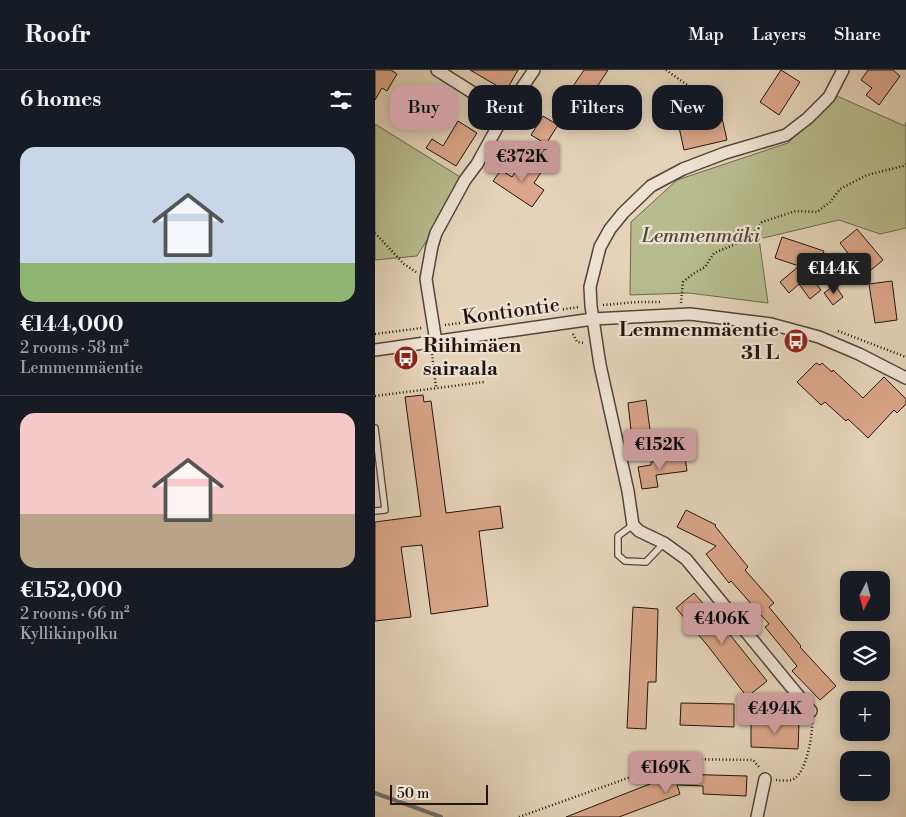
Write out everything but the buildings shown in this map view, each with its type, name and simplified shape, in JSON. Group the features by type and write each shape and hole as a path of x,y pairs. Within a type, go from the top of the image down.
{"street":[{"path":"437,70 468,90"},
{"path":"523,85 533,70"},
{"path":"811,711 686,559 664,543 639,531 633,525 628,491 607,397 593,319 590,287 600,247 610,229 638,197 651,186 683,169 725,153 786,135 808,118 829,96 843,70"},
{"path":"436,342 426,279 432,246 436,234 465,180 477,164 496,130"},
{"name":"Kontiontie","path":"375,350 593,319 690,314 771,324 819,338 859,354 906,378"},
{"path":"757,817 765,780"}],"lane":[{"path":"375,428 385,510 375,511"},
{"path":"633,525 618,536 618,555 625,561 646,562 664,543"}],"path":[{"path":"666,70 687,85"},
{"path":"681,303 683,282 705,267 714,253 749,238 762,222 796,211 817,212 830,202 840,189 867,175 906,164"},
{"path":"375,234 404,264 426,279"},
{"path":"432,354 436,388"},
{"path":"375,396 483,382"},
{"path":"519,817 681,759 753,760 762,770 765,780 787,781 795,778 803,768 813,730 811,711"}],"green space":[{"name":"Lemmenmäki","path":"837,96 905,126 906,122 906,228 880,234 839,220 759,239 768,303 689,293 630,295 631,222 677,180 788,143"},
{"path":"375,124 465,180 417,256 375,260"}],"waterway":[{"path":"375,793 441,817"}],"place":[{"name":"Lemmenmäentie 31 L","path":"796,341"},
{"name":"Riihimäen sairaala","path":"406,358"}]}
